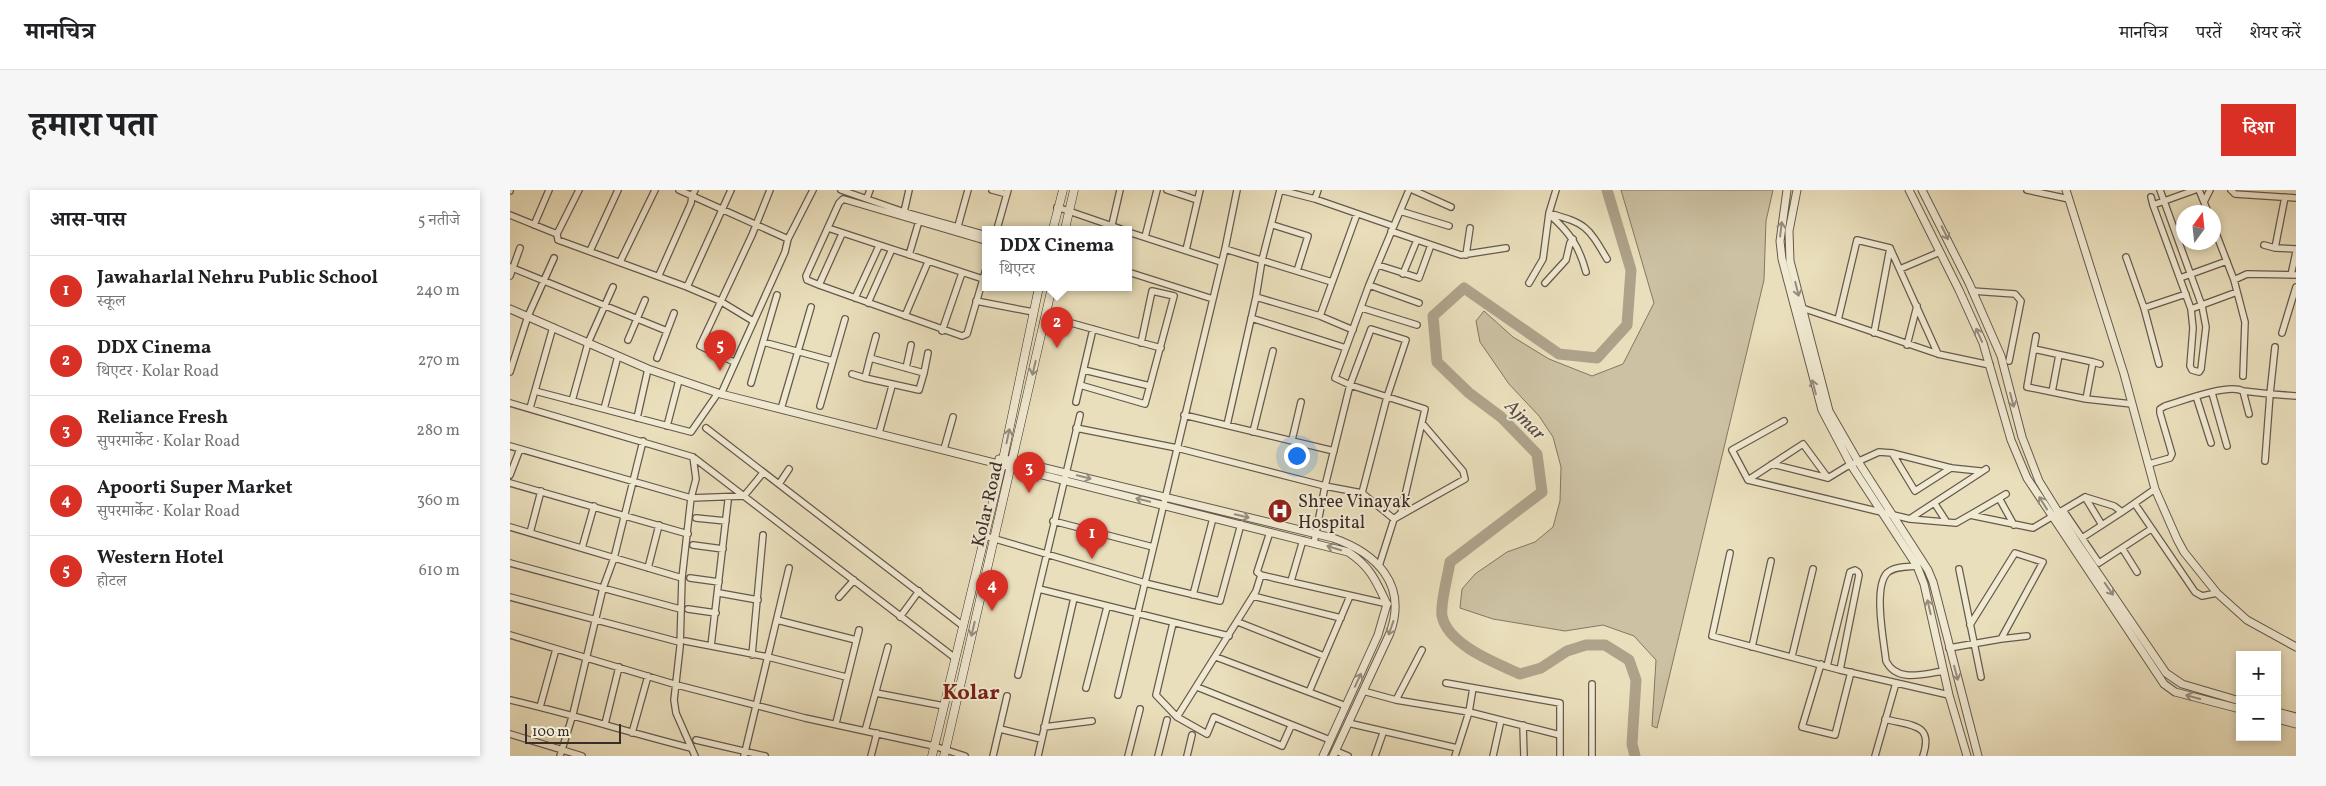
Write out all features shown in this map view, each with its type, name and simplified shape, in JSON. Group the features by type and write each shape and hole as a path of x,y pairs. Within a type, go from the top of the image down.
{"main road":[{"path":"1053,226 1063,190"},
{"path":"1066,226 1074,190"},
{"name":"Kolar Road","path":"932,756 985,536 1038,291"},
{"name":"Kolar Road","path":"944,753 1051,291"},
{"path":"1033,312 1046,316"}],"street":[{"path":"534,225 549,190"},
{"path":"579,190 557,234 558,240 688,287 720,301 753,322"},
{"path":"590,251 618,190"},
{"path":"620,262 655,190"},
{"path":"679,190 788,239"},
{"path":"659,276 692,203 692,196 695,190"},
{"path":"688,287 731,190"},
{"path":"734,362 700,346 770,190"},
{"path":"535,391 667,426 694,431 720,393 785,252 788,239 813,190"},
{"path":"841,190 904,212 982,234"},
{"path":"867,198 870,190"},
{"path":"904,212 909,190"},
{"path":"958,226 968,190"},
{"path":"992,190 1007,192 998,226"},
{"path":"1111,226 1120,190"},
{"path":"1145,238 1157,190"},
{"path":"1168,190 1198,200"},
{"path":"1186,250 1200,190"},
{"path":"1118,695 1225,249 1237,190"},
{"path":"1228,426 1256,297 1262,260 1273,225 1280,190 1315,199 1357,214 1417,240 1461,256 1506,248"},
{"path":"1315,199 1318,190"},
{"path":"1379,566 1394,519 1401,514 1425,409 1350,386 1335,378 1369,285 1409,190"},
{"path":"1413,190 1450,207"},
{"path":"1529,283 1543,259 1549,213 1556,190"},
{"path":"1787,190 1780,241 1786,276 1817,397 1917,566 1924,584 1949,695 1967,756"},
{"path":"1797,190 1788,247 1829,411 1855,464 1894,515 1931,576 1978,756"},
{"path":"1909,190 1967,308 1990,365 2011,440 2027,478 2082,538 2099,563 2151,529"},
{"path":"1922,190 1972,291 2001,356 2022,437 2034,471 2058,513 2164,684 2175,692 2236,708"},
{"path":"2027,190 2069,199"},
{"path":"2066,190 2083,240 2150,464 2154,489 2184,552 2217,593 2246,620 2296,647"},
{"path":"2151,197 2191,309 2193,328 2190,366 2192,370 2199,372 2201,369 2206,327 2202,306 2160,190"},
{"path":"2153,205 2195,190"},
{"path":"2199,190 2205,205"},
{"path":"2204,202 2210,190"},
{"path":"2231,190 2235,194 2296,198"},
{"path":"2276,248 2285,197"},
{"path":"982,240 843,199 839,203 806,276 807,280 819,285 942,331 962,336 967,334 982,282"},
{"path":"1058,207 1106,226"},
{"path":"1400,210 1449,226"},
{"path":"1549,213 1573,239 1582,255 1586,272"},
{"path":"1549,213 1579,222 1592,234 1607,258"},
{"path":"1320,316 1357,214"},
{"path":"510,215 557,234"},
{"path":"909,255 919,221"},
{"path":"1273,225 1308,236 1297,271"},
{"path":"828,228 982,279"},
{"path":"1466,255 1470,228"},
{"path":"1132,233 1221,262"},
{"path":"819,285 842,234"},
{"path":"1545,283 1566,260 1570,243 1573,239"},
{"path":"1404,274 1417,240"},
{"path":"1838,320 1857,240 1890,248"},
{"path":"1378,265 1419,278 1431,244"},
{"path":"2234,280 2247,274 2293,275 2296,250 2264,245"},
{"path":"855,298 879,246"},
{"path":"2221,246 2234,280 2245,322 2243,376"},
{"path":"510,276 520,248"},
{"path":"1890,248 1938,354"},
{"path":"1874,333 1890,248"},
{"path":"1225,249 1332,282"},
{"path":"868,302 892,250"},
{"path":"1900,269 1940,252"},
{"path":"2126,257 2144,308 2159,364"},
{"path":"510,372 528,316 554,258"},
{"path":"2180,278 2227,261"},
{"path":"905,316 928,262"},
{"path":"512,268 667,331"},
{"path":"942,331 962,273"},
{"path":"1132,273 1213,299"},
{"path":"1369,285 1419,303"},
{"path":"572,400 588,343 613,287"},
{"path":"2282,334 2296,287"},
{"path":"1080,386 1142,405 1145,404 1175,296 1152,291 1141,343"},
{"path":"1972,291 2014,294 2021,302 2009,361"},
{"path":"2191,309 2237,292"},
{"path":"2144,308 2186,294"},
{"path":"751,384 777,295"},
{"path":"1256,297 1320,316 1353,330"},
{"path":"628,340 645,300"},
{"path":"976,301 1033,312"},
{"path":"1907,345 1917,306"},
{"path":"781,409 810,307"},
{"path":"1362,308 1417,325"},
{"path":"1802,308 1907,345 1990,365"},
{"path":"510,309 648,369 720,393 944,449 1166,498 1317,534 1354,546 1379,566 1387,577 1396,605 1390,633 1335,753 1348,756"},
{"path":"657,358 674,313"},
{"path":"1046,316 1161,348"},
{"path":"1251,318 1346,348"},
{"path":"820,406 845,319"},
{"path":"530,408 553,327"},
{"path":"1076,402 1093,329"},
{"path":"1314,542 1325,486 1350,386 1371,329 1406,340 1387,397 1362,493"},
{"path":"865,378 876,336"},
{"path":"2036,336 2026,386 2086,399 2132,404"},
{"path":"763,342 833,361"},
{"path":"906,368 912,345"},
{"path":"2265,461 2275,347"},
{"path":"2034,349 2100,364"},
{"path":"1253,432 1273,351"},
{"path":"852,374 892,386 919,390 928,353"},
{"path":"2052,392 2059,355"},
{"path":"604,409 618,356"},
{"path":"870,358 924,373"},
{"path":"2086,399 2093,362"},
{"path":"636,418 648,369"},
{"path":"1084,370 1150,386"},
{"path":"667,426 679,380"},
{"path":"879,433 892,386"},
{"path":"2150,464 2170,458 2172,454 2160,409 2196,396 2234,388 2243,391 2296,396"},
{"path":"2243,391 2249,414"},
{"path":"2212,393 2227,446"},
{"path":"2196,396 2211,444"},
{"path":"1292,440 1301,402"},
{"path":"510,403 693,457 955,658"},
{"path":"1018,675 1053,521 1080,415"},
{"path":"1184,415 1334,450"},
{"path":"944,449 953,417"},
{"path":"1784,420 1732,450 1748,480 1910,519 1956,523 2006,494"},
{"path":"1394,519 1465,479 1463,470 1422,423"},
{"path":"706,428 964,626"},
{"path":"1076,428 1177,448 1325,486 1362,493 1394,519"},
{"path":"561,753 573,714 603,588 614,558 643,441"},
{"path":"1748,480 1803,444 1828,478"},
{"path":"510,446 691,498 744,496 763,473"},
{"path":"510,475 520,449"},
{"path":"1772,464 1828,478 1879,452 1892,453 1950,468 1983,470 1910,519"},
{"path":"1892,453 1915,491 1950,468"},
{"path":"693,457 696,479 691,498 682,578 680,609 682,642 674,700 676,713 695,756"},
{"path":"779,484 790,469"},
{"path":"1065,476 1164,506 1314,542 1348,552 1363,562 1373,575 1387,604 1378,636 1323,756"},
{"path":"510,483 688,534"},
{"path":"2082,538 2135,504 2154,489"},
{"path":"530,533 541,491"},
{"path":"2085,497 2102,525"},
{"path":"1970,515 2034,528 2085,497 2114,506 2122,512"},
{"path":"1999,498 2014,525"},
{"path":"711,646 719,593 728,501"},
{"path":"1935,504 1946,521"},
{"path":"2135,504 2195,592 2202,596 2217,593"},
{"path":"582,548 594,506"},
{"path":"2058,513 2166,674 2182,684 2236,700"},
{"path":"696,518 726,521"},
{"path":"1193,596 1213,518"},
{"path":"1053,521 1154,547"},
{"path":"985,536 1145,583 1220,601 1241,524"},
{"path":"648,568 659,525"},
{"path":"510,527 682,578"},
{"path":"1270,532 1257,572 1261,576 1396,605"},
{"path":"752,655 763,535"},
{"path":"1291,581 1303,540"},
{"path":"693,545 723,549"},
{"path":"2122,548 2137,572"},
{"path":"1730,553 1712,636 1840,670 1949,695"},
{"path":"1970,625 2015,553 2041,560 2043,562 2042,565 2001,639"},
{"path":"1752,646 1771,561"},
{"path":"510,563 680,609"},
{"path":"1917,566 1888,572 1883,580 1880,603 1886,661 1890,669 1897,674 1906,676 1944,671"},
{"path":"744,754 789,568"},
{"path":"1792,656 1813,569"},
{"path":"1840,670 1858,575 1858,572 1855,570 1850,572 1824,665 1802,726 1835,735 1850,672"},
{"path":"1959,570 1981,677"},
{"path":"1177,717 1238,622 1253,596 1261,576"},
{"path":"690,578 719,582"},
{"path":"840,597 854,580"},
{"path":"1039,589 1229,636"},
{"path":"900,617 919,591"},
{"path":"719,593 758,600"},
{"path":"1253,596 1342,618"},
{"path":"1309,692 1350,596"},
{"path":"510,597 682,642 768,658 846,677"},
{"path":"1038,756 1074,598"},
{"path":"1086,688 1107,607"},
{"path":"688,610 716,613"},
{"path":"776,620 856,640"},
{"path":"1238,622 1324,656"},
{"path":"1173,623 1156,695 1177,717 1208,734 1214,718 1282,746 1291,726"},
{"path":"836,723 859,630"},
{"path":"510,635 677,685 805,718 836,723 934,746 944,753 965,756"},
{"path":"1936,639 1946,636"},
{"path":"1949,648 2027,636"},
{"path":"865,731 888,647"},
{"path":"540,707 556,649"},
{"path":"1396,700 1422,650"},
{"path":"1216,657 1346,706"},
{"path":"605,724 619,668"},
{"path":"632,733 648,676"},
{"path":"1446,683 1560,702 1560,756"},
{"path":"1875,756 1896,683"},
{"path":"1592,684 1592,756"},
{"path":"1197,687 1330,740"},
{"path":"1455,756 1469,712 1473,688"},
{"path":"1363,690 1396,700 1469,712 1560,735"},
{"path":"876,693 944,706"},
{"path":"993,756 1007,696"},
{"path":"510,700 573,714 632,733 692,748"},
{"path":"1128,756 1140,709"},
{"path":"2281,713 2296,717"},
{"path":"1886,719 1922,728 1928,742 1923,756"},
{"path":"1158,756 1167,720"},
{"path":"1501,720 1493,755 1501,756"},
{"path":"2281,720 2296,724"},
{"path":"1044,727 1092,721"},
{"path":"1348,723 1383,733 1458,748"},
{"path":"1523,725 1524,756"},
{"path":"1000,729 1041,739"},
{"path":"871,756 878,733"},
{"path":"1374,756 1383,733"},
{"path":"510,734 561,753 582,756"},
{"path":"1187,756 1192,735"},
{"path":"696,740 744,754 765,756"}],"shaded area":[{"path":"1621,190 1773,190 1766,221 1764,280 1657,728 1652,726 1656,660 1634,636 1603,625 1565,631 1493,619 1460,608 1462,589 1475,574 1507,552 1535,542 1553,527 1560,501 1561,467 1553,437 1539,416 1509,384 1480,342 1476,321 1484,311 1513,337 1549,359 1592,376 1623,364 1654,303"}],"waterway":[{"name":"Ajmar","path":"1607,190 1631,270 1627,325 1597,358 1559,354 1464,288 1433,316 1437,362 1469,393 1501,417 1537,454 1542,492 1450,562 1443,597 1442,616 1453,636 1463,644 1474,652 1520,674 1541,668 1567,651 1586,645 1605,645 1629,660 1636,680 1632,744 1635,756"}],"place":[{"name":"DDX Cinema","path":"1057,348"},
{"name":"Western Hotel","path":"720,371"},
{"name":"Reliance Fresh","path":"1029,493"},
{"name":"Shree Vinayak Hospital","path":"1280,511"},
{"name":"Jawaharlal Nehru Public School","path":"1092,559"},
{"name":"Apoorti Super Market","path":"992,611"}],"district":[{"name":"Kolar","path":"971,691"}]}
